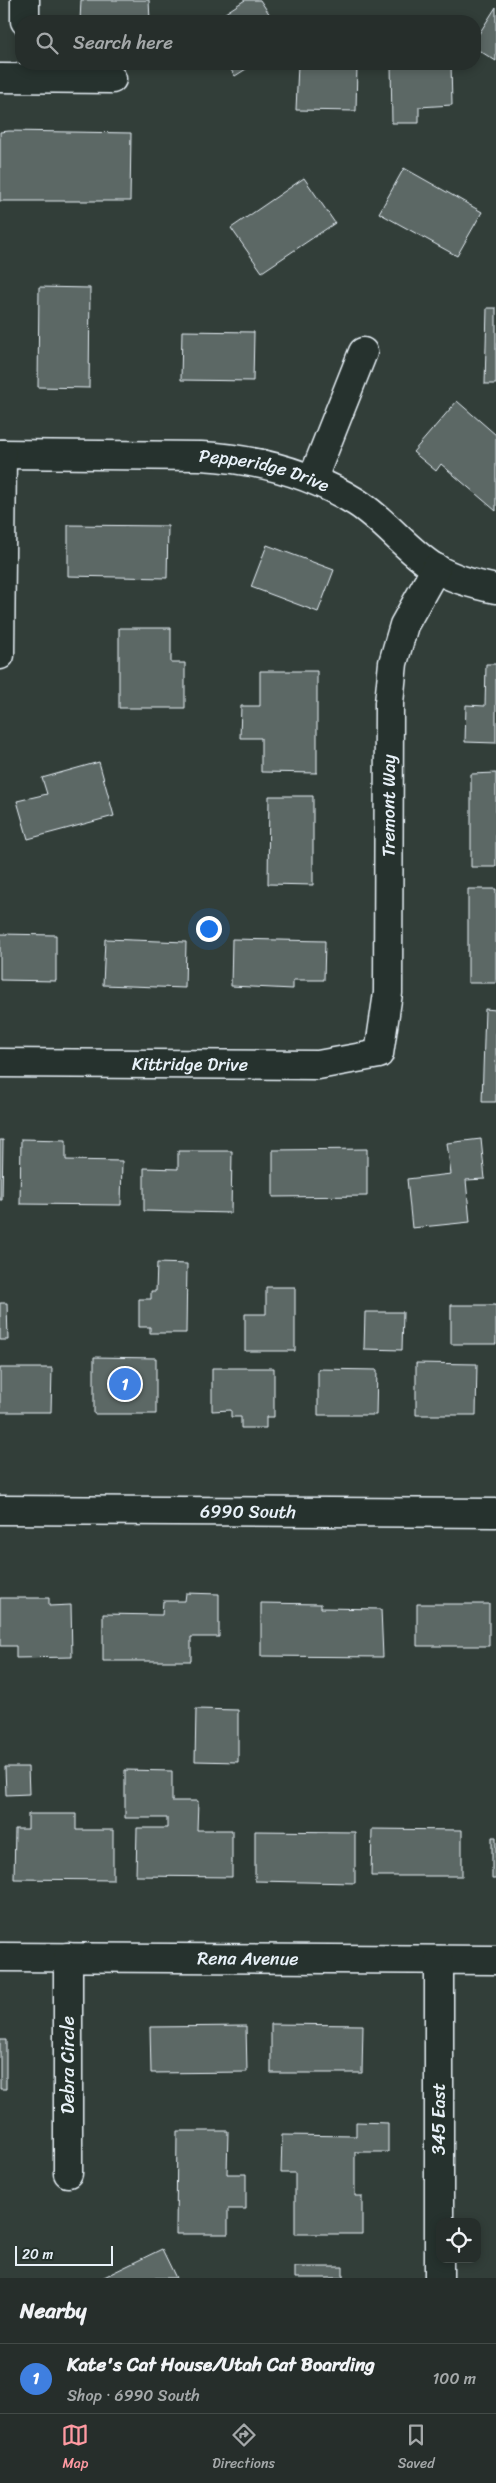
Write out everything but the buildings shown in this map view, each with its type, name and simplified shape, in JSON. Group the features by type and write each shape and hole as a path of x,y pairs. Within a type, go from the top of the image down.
{"street":[{"path":"25,0 25,15"},
{"path":"17,73 112,79"},
{"path":"313,478 363,352"},
{"path":"0,655 1,454"},
{"name":"Pepperidge Drive","path":"1,454 234,458 274,465 313,478 358,503 436,568 471,584 496,589"},
{"name":"Tremont Way","path":"379,1054 388,993 389,703 393,663 404,625 436,568"},
{"name":"Kittridge Drive","path":"0,1063 318,1065 379,1054"},
{"name":"6990 South","path":"0,1510 496,1513"},
{"name":"Rena Avenue","path":"0,1957 496,1960"},
{"name":"Debra Circle","path":"68,1957 68,2173"},
{"name":"345 East","path":"439,1960 439,2278"}],"place":[{"name":"Kate's Cat House/Utah Cat Boarding","path":"125,1384"}]}
